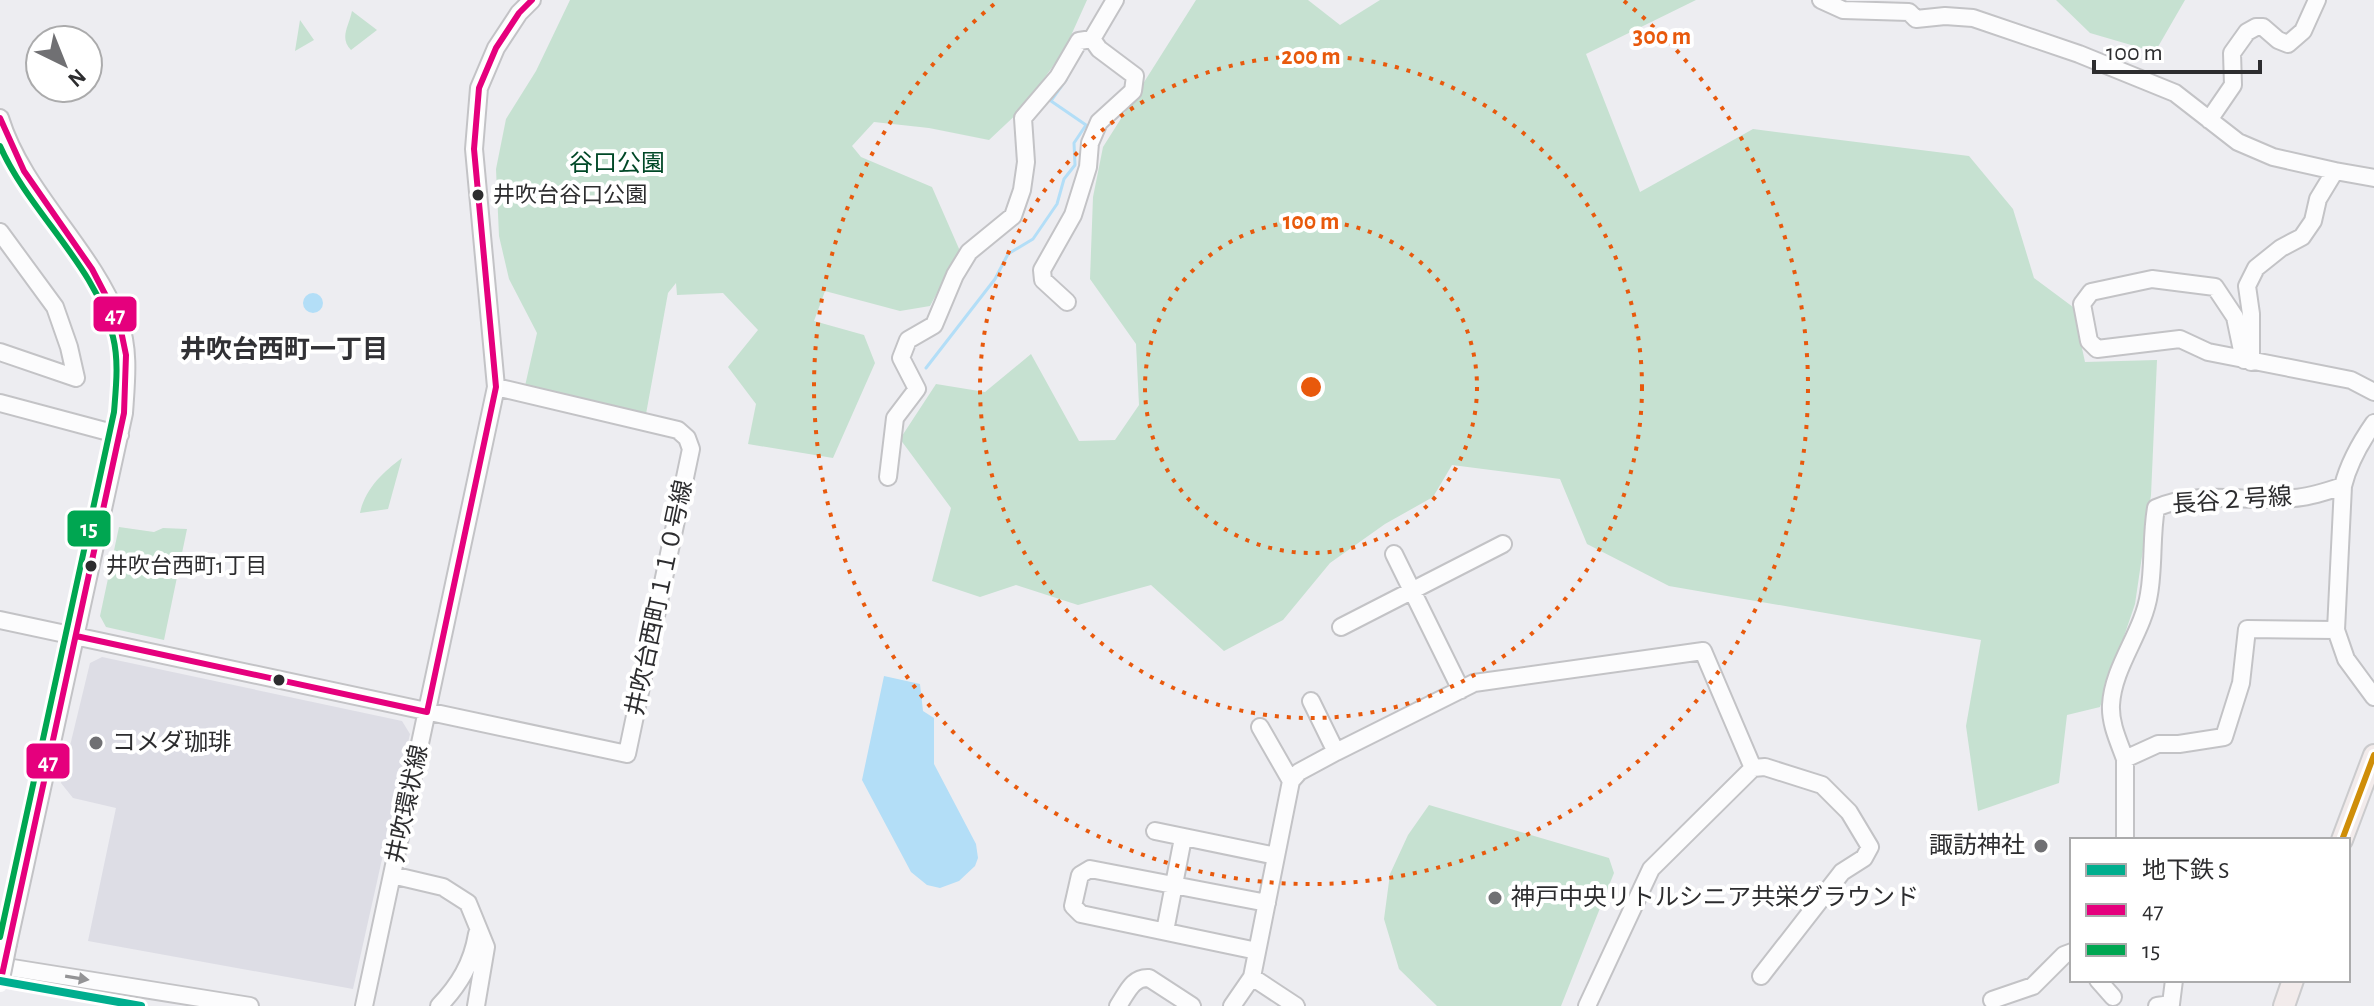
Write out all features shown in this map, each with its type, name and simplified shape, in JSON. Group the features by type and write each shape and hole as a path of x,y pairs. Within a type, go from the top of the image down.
{"main road":[{"path":"2343,838 2374,755"},
{"path":"2284,1006 2292,982"}],"street":[{"name":"井吹環状線","path":"365,999 496,387 474,149 479,88 514,7 532,0"},
{"path":"888,477 895,418 917,389 901,358 908,340 934,325 955,275 969,252 1013,216 1022,190 1026,162 1023,118 1058,77 1079,41 1088,39 1115,0"},
{"path":"1821,0 1843,10 1909,12 1916,19 1945,16 1973,18 2079,54 2175,93 2238,142 2273,157 2374,178"},
{"path":"2209,120 2233,85 2232,53 2247,32 2263,27 2288,44 2303,31 2317,0"},
{"path":"1067,302 1043,280 1042,270 1073,215 1088,167 1090,143 1099,122 1133,91 1135,76 1088,39"},
{"path":"0,118 18,159 95,275 119,321 127,370 120,435 0,984"},
{"path":"2248,361 2252,328 2247,286 2256,268 2281,248 2302,237 2313,221 2318,199 2335,171"},
{"path":"0,232 55,307 76,378 0,352"},
{"path":"0,262 14,250"},
{"path":"2248,361 2235,317 2215,287 2152,279 2091,292 2082,304 2089,341 2097,349 2180,339 2208,352 2248,361 2351,380 2374,392"},
{"name":"井吹台西町１１０号線","path":"427,712 627,754 677,520 691,449 687,438 678,430 496,387"},
{"path":"0,403 120,435"},
{"path":"2374,423 2361,441 2343,486 2336,630 2346,659 2374,697"},
{"name":"長谷２号線","path":"2125,759 2114,728 2111,706 2117,679 2144,617 2150,592 2156,508 2173,501 2224,497 2292,499 2343,486"},
{"path":"1341,627 1503,544"},
{"path":"1394,554 1461,690"},
{"path":"0,620 427,712"},
{"path":"2125,838 2125,759 2158,744 2191,743 2224,737 2241,683 2247,629 2336,630"},
{"path":"1232,1006 1252,977 1291,781 1299,772 1336,752 1474,683 1703,651 1753,768"},
{"path":"1311,701 1336,752"},
{"path":"1260,727 1291,781"},
{"path":"1587,1006 1651,869 1753,768 1765,767 1822,785 1849,812 1870,847 1864,858 1842,872 1761,976"},
{"path":"1155,831 1276,856"},
{"path":"1165,931 1183,838"},
{"path":"1257,951 1081,914 1073,906 1080,875 1090,869 1267,903"},
{"path":"392,875 443,887 468,903 486,947 476,1006"},
{"path":"439,1006 465,974 474,951 478,925"},
{"path":"1992,1000 2033,986 2070,953"},
{"path":"0,966 250,1006"},
{"path":"1252,977 1296,1006"},
{"path":"1118,1006 1134,981 1142,978 1149,978 1181,1003"},
{"path":"2100,982 2113,997"},
{"path":"2157,1006 2171,1004 2174,982"}],"shaded area":[{"path":"102,657 402,721 410,734 353,989 88,941 116,808 73,798 61,783 90,663"}],"green space":[{"name":"谷口公園","path":"570,0 1087,0 1064,51 1021,110 989,140 929,128 874,122 852,146 861,157 932,187 960,251 930,306 900,311 825,291 814,321 864,335 875,363 833,458 748,444 756,404 728,367 758,330 723,293 677,295 676,283 668,293 646,414 525,386 537,333 509,279 499,236 496,169 506,119 536,71"},
{"path":"1196,0 1308,0 1340,25 1380,0 1696,0 1586,54 1640,192 1753,129 1969,156 2013,209 2034,278 2073,307 2085,362 2157,360 2151,495 2135,604 2100,707 2067,715 2059,783 1978,811 1966,726 1981,640 1669,586 1587,544 1560,479 1452,465 1433,497 1385,524 1330,563 1283,620 1224,651 1151,585 1078,605 1016,585 980,597 932,581 951,508 900,439 936,384 985,392 1031,354 1079,441 1115,440 1139,405 1136,344 1090,279 1093,197 1103,147"},
{"path":"2056,0 2185,0 2155,52 2090,33"},
{"path":"352,11 377,30 351,50 345,36"},
{"path":"300,20 314,40 295,51"},
{"path":"402,458 388,509 360,513 366,496 376,482"},
{"path":"119,527 154,532 163,528 187,529 164,640 106,627 100,616"},
{"name":"神戸中央リトルシニア共栄グラウンド","path":"1429,805 1609,858 1614,873 1561,1006 1437,1006 1399,969 1384,919 1390,874 1408,835"}],"water":[{"path":"309,293 317,293 323,303 317,313 309,313 303,307 303,299"},
{"path":"884,676 920,684 923,711 934,718 934,764 976,844 978,858 975,866 959,881 940,888 927,885 911,872 862,780"}],"waterway":[{"path":"926,368 995,279 1008,254 1033,239 1057,204 1064,179 1075,165 1074,143 1086,125 1051,101 1066,80"}],"metro line":[{"name":"S","path":"0,981 141,1006"}],"transit line":[{"name":"47","path":"76,636 427,712 496,387 474,149 479,88 496,48 519,13 532,0"},
{"name":"47","path":"0,118 24,171 92,269 119,321 126,355 124,413 0,984"},
{"name":"15","path":"0,146 28,194 93,287 105,311 116,355 114,412 0,937"},
{"path":"2343,838 2374,755"}],"place":[{"name":"井吹台谷口公園","path":"478,195"},
{"name":"井吹台西町1丁目","path":"91,566"},
{"name":"コメダ珈琲","path":"96,743"},
{"name":"諏訪神社","path":"2041,846"},
{"name":"神戸中央リトルシニア共栄グラウンド","path":"1495,898"}],"district":[{"name":"井吹台西町一丁目","path":"284,350"}]}
